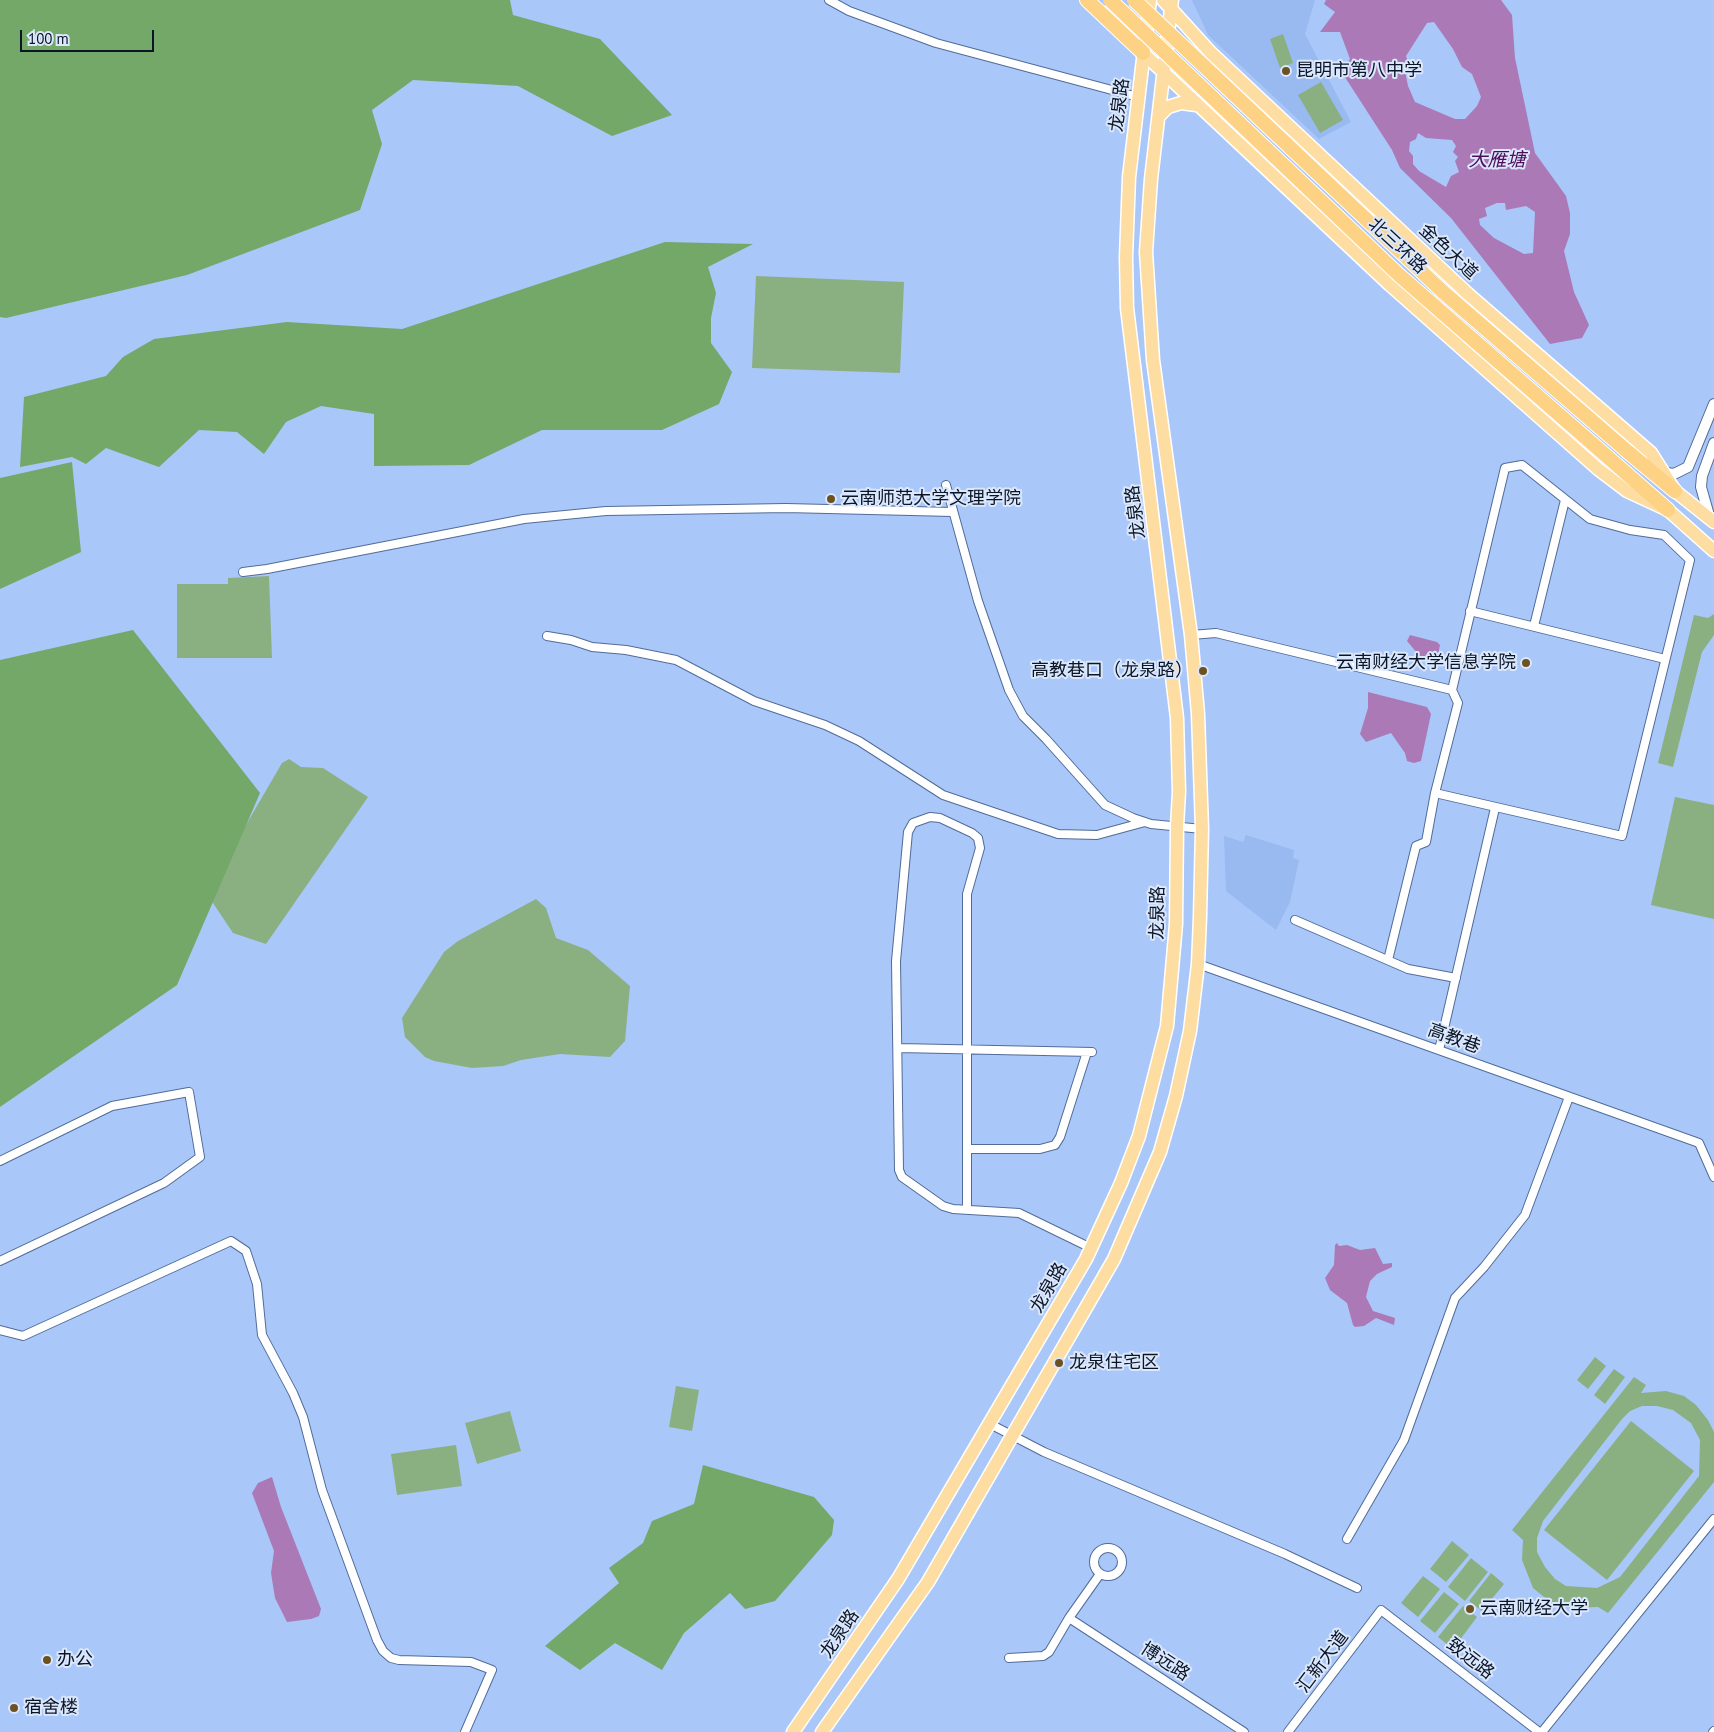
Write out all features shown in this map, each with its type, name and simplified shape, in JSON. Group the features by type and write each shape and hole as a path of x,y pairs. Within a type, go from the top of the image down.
{"highway":[{"path":"1086,0 1143,53"},
{"name":"北三环路","path":"1110,0 1399,275 1668,510"},
{"name":"北三环路","path":"1134,0 1442,291 1628,452 1676,491"}],"main road":[{"name":"龙泉路","path":"793,1732 898,1579 1091,1248 1121,1183 1139,1136 1167,1026 1176,924 1179,792 1177,718 1127,308 1127,214 1138,97 1150,0"},
{"path":"824,1732 928,1582 1013,1437 1114,1258 1160,1152 1176,1096 1190,1031 1198,964 1202,829 1198,714 1191,635 1153,360 1146,252 1151,179 1159,116 1169,3"},
{"name":"金色大道","path":"1169,3 1212,54 1468,294 1650,453 1676,491 1712,521"},
{"path":"1143,53 1390,286 1598,469 1627,491 1668,510 1714,551"},
{"path":"1232,136 1230,122 1236,109 1249,101 1264,103"},
{"path":"1159,116 1168,107 1181,104 1196,104"}],"street":[{"path":"829,0 848,11 936,43 1138,97"},
{"path":"1647,468 1666,474 1679,472 1692,463 1714,404"},
{"path":"1712,521 1701,487 1702,476 1714,444"},
{"path":"1388,960 1416,846 1426,842 1435,793 1458,703 1452,690 1504,468 1522,465 1590,519 1630,530 1664,535 1690,560 1622,836 1435,793"},
{"path":"946,485 978,602 1006,682 1023,716 1105,805 1145,822 1202,829"},
{"path":"1534,626 1565,500"},
{"path":"243,572 267,569 524,519 606,511 786,508 952,512"},
{"path":"1470,611 1665,659"},
{"path":"1191,635 1216,633 1452,690"},
{"path":"546,636 571,640 592,647 626,650 676,660 754,701 825,725 859,741 942,795 1058,834 1097,835 1145,822"},
{"path":"1439,1050 1496,808"},
{"path":"967,1210 967,894 980,848 978,838 972,833 940,818 930,816 913,823 908,832 896,961 899,1048 898,1163 902,1177 943,1206 952,1209 967,1210 1019,1213 1029,1216 1091,1248"},
{"path":"1295,920 1408,968 1456,978"},
{"name":"高教巷","path":"1198,964 1699,1143 1714,1176"},
{"path":"899,1048 1090,1052 1060,1137 1055,1145 1040,1149 967,1149"},
{"path":"0,1161 112,1106 190,1092 200,1157 164,1183 0,1261"},
{"path":"1347,1538 1404,1440 1455,1298 1484,1267 1525,1215 1558,1131 1569,1096"},
{"path":"0,1330 23,1336 230,1241 242,1247 253,1266 257,1284 262,1335 293,1393 303,1418 322,1490 377,1640 383,1651 391,1658 399,1660 471,1662 492,1670 465,1732"},
{"path":"990,1424 1044,1452 1286,1554 1357,1588"},
{"path":"1540,1732 1714,1519"},
{"path":"1009,1658 1043,1656 1049,1652 1069,1618 1100,1574"},
{"name":"致远路","path":"1381,1610 1540,1732"},
{"name":"汇新大道","path":"1288,1732 1381,1610"},
{"name":"博远路","path":"1069,1618 1244,1732"}],"shaded area":[{"name":"昆明市第八中学","path":"1192,0 1315,0 1305,34 1351,122 1319,139 1208,35"},
{"path":"1246,835 1294,850 1293,858 1299,860 1290,902 1276,930 1226,891 1224,836 1243,842"}],"green space":[{"path":"0,0 510,0 513,15 600,39 672,115 612,136 518,86 413,80 372,110 382,144 360,210 187,275 6,318 0,317"},
{"path":"1283,34 1293,63 1280,68 1270,39"},
{"path":"1321,82 1343,120 1320,133 1298,95"},
{"path":"665,242 753,244 708,267 716,293 711,318 711,343 732,372 719,404 662,430 542,430 469,465 374,466 374,414 321,406 286,422 264,454 237,432 199,430 159,467 106,448 86,464 72,457 20,467 24,397 106,376 123,357 154,339 287,322 402,329"},
{"path":"756,276 904,282 900,373 752,368"},
{"path":"72,462 81,552 0,589 0,478"},
{"path":"269,576 272,658 177,658 177,584 228,584 228,578"},
{"path":"1714,614 1714,635 1702,652 1673,767 1658,763 1694,615 1708,618"},
{"path":"133,630 260,793 177,985 0,1107 0,660"},
{"path":"289,759 301,767 323,768 368,797 266,944 233,933 211,900 211,885 282,763"},
{"path":"1675,797 1714,805 1714,919 1651,905"},
{"path":"536,899 546,908 556,938 588,950 630,986 625,1041 610,1057 560,1054 521,1060 503,1066 472,1068 434,1061 425,1057 405,1037 402,1018 444,952 458,941"},
{"path":"1595,1357 1606,1366 1588,1389 1577,1380"},
{"path":"1614,1369 1625,1377 1605,1404 1594,1395"},
{"path":"1634,1377 1646,1385 1641,1393 1666,1391 1684,1396 1696,1405 1708,1420 1714,1432 1714,1482 1608,1613 1598,1607 1566,1608 1554,1605 1533,1588 1522,1560 1523,1540 1512,1530","holes":["1642,1406 1657,1406 1673,1410 1691,1423 1700,1440 1699,1476 1620,1577 1597,1588 1566,1586 1555,1579 1545,1567 1537,1552 1537,1538 1543,1521 1622,1419 1630,1411"]},
{"path":"676,1386 699,1390 692,1431 669,1427"},
{"path":"510,1411 521,1451 477,1464 465,1423"},
{"path":"1631,1421 1694,1471 1607,1580 1544,1530"},
{"path":"456,1445 462,1486 397,1495 391,1454"},
{"path":"703,1465 814,1497 834,1520 832,1535 775,1601 745,1609 730,1593 684,1633 662,1670 615,1643 580,1670 545,1646 619,1583 609,1568 643,1543 652,1521 694,1504"},
{"path":"1452,1541 1469,1555 1446,1582 1430,1569"},
{"path":"1471,1558 1488,1572 1465,1601 1448,1587"},
{"path":"1491,1573 1504,1584 1482,1611 1469,1601"},
{"path":"1423,1576 1440,1589 1418,1617 1401,1603"},
{"path":"1444,1592 1459,1604 1435,1633 1420,1621"},
{"path":"1463,1606 1477,1617 1453,1649 1438,1637"}],"water":[{"name":"大雁塘","path":"1326,0 1501,0 1512,15 1515,58 1535,153 1566,196 1570,213 1570,234 1564,251 1574,292 1589,325 1582,338 1550,344 1451,218 1400,168 1392,150 1341,71 1350,59 1340,32 1320,32 1335,12 1324,4","holes":["1434,22 1453,49 1462,67 1472,74 1481,97 1477,106 1465,119 1455,119 1415,102 1408,86 1405,71 1408,62 1406,56 1427,23","1418,133 1426,138 1452,140 1456,146 1453,152 1458,157 1455,161 1459,172 1451,176 1446,187 1419,171 1413,164 1413,156 1409,151 1410,142 1416,139","1497,203 1505,203 1506,210 1526,206 1535,212 1533,253 1524,254 1494,238 1480,225 1479,219 1487,216 1485,208"]},
{"path":"1410,635 1437,642 1440,645 1438,654 1431,661 1422,659 1407,641"},
{"path":"1368,692 1427,707 1431,714 1421,761 1414,763 1407,761 1405,753 1391,733 1366,742 1360,734 1368,708"},
{"path":"1337,1243 1339,1246 1347,1245 1360,1250 1375,1248 1383,1264 1392,1263 1392,1267 1377,1274 1370,1281 1366,1297 1373,1311 1395,1318 1394,1325 1376,1318 1364,1326 1355,1327 1353,1325 1347,1303 1330,1290 1325,1278 1334,1265 1335,1245"},
{"path":"272,1477 281,1507 321,1609 319,1616 311,1619 287,1622 275,1598 271,1573 274,1551 252,1493 258,1483"}],"place":[{"name":"昆明市第八中学","path":"1286,71"},
{"name":"云南师范大学文理学院","path":"831,499"},
{"name":"云南财经大学信息学院","path":"1526,663"},
{"name":"高教巷口（龙泉路）","path":"1203,671"},
{"name":"龙泉住宅区","path":"1059,1363"},
{"name":"云南财经大学","path":"1470,1609"},
{"name":"办公","path":"47,1660"},
{"name":"宿舍楼","path":"14,1708"}]}
